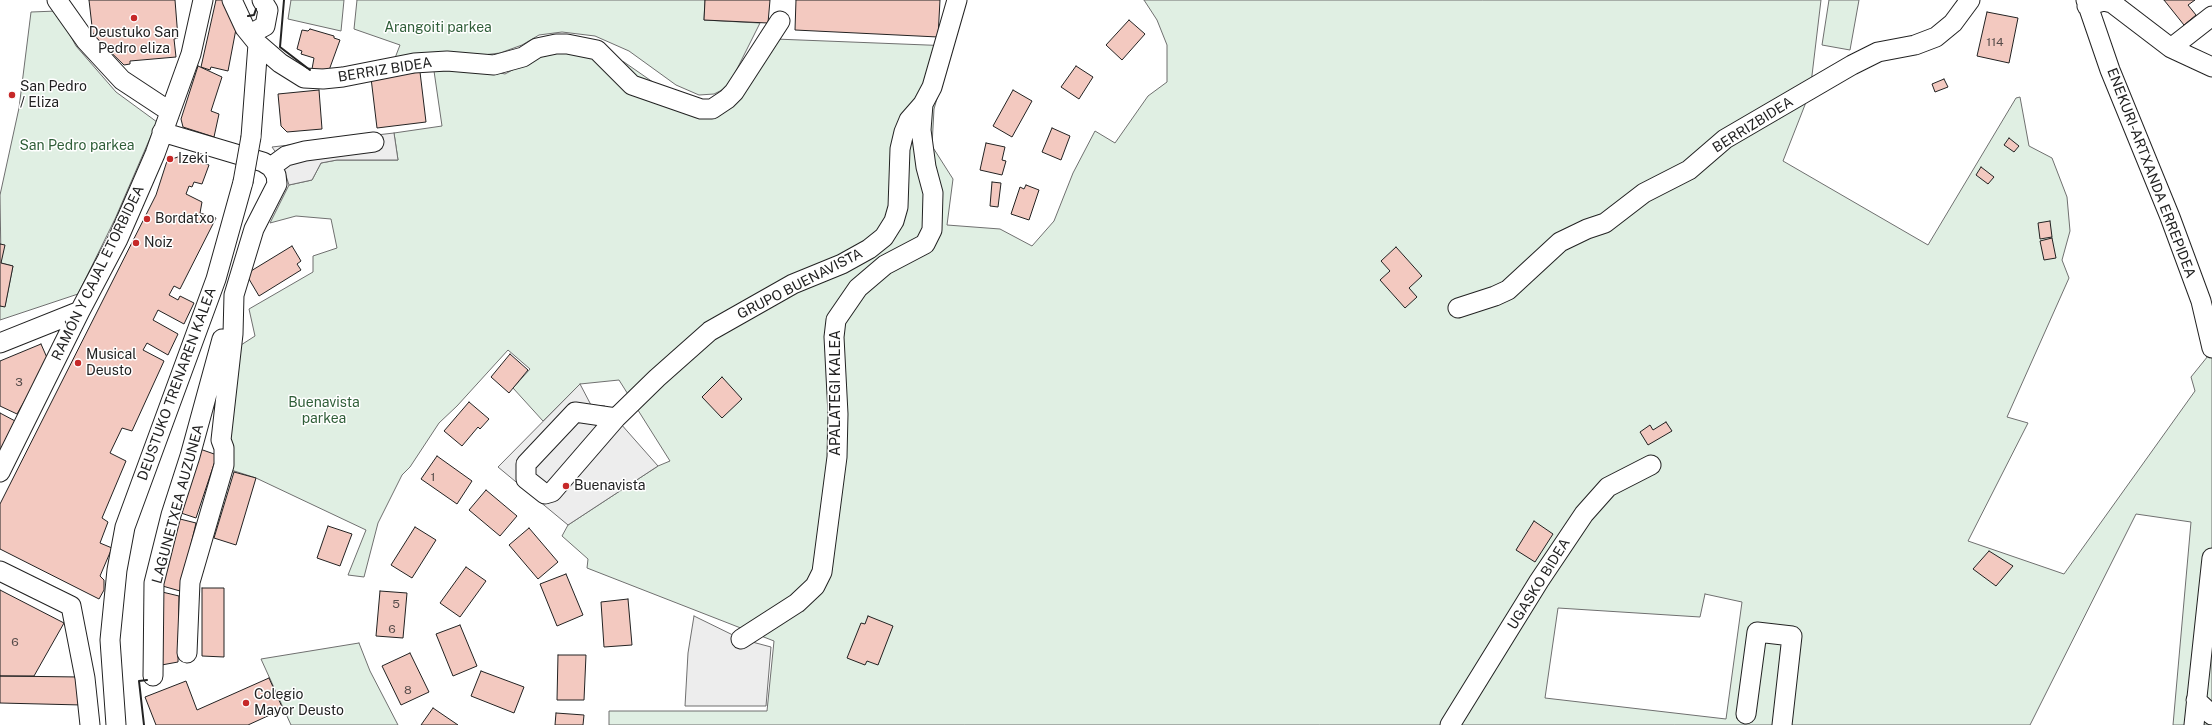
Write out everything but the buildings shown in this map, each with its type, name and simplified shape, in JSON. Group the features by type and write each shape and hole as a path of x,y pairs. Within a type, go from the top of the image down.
{"street":[{"path":"57,0 86,42 122,80 170,111"},
{"name":"RAMÓN Y CAJAL ETORBIDEA","path":"0,472 80,311 118,239 155,154 191,54 203,0"},
{"path":"232,0 254,39 265,26 268,10 262,0"},
{"name":"GRUPO BUENAVISTA","path":"616,418 575,412 526,464 526,479 545,494 552,492 616,418 657,378 710,331 793,284 842,264 869,249 884,237 894,222 898,207 900,150 904,132 909,120 923,104 932,87 957,0"},
{"name":"BERRIZBIDEA","path":"1458,308 1495,296 1508,290 1560,242 1587,229 1605,223 1644,193 1689,170 1725,139 1845,69 1878,52 1915,44 1936,36 1952,23 1970,0"},
{"path":"2087,3 2104,1 2112,3 2171,48 2212,67"},
{"name":"ENEKURI-ARTXANDA ERREPIDEA","path":"2087,3 2198,294 2212,348"},
{"path":"2171,48 2212,16"},
{"name":"BERRIZ BIDEA","path":"254,39 280,63 304,78 323,79 414,63 447,61 494,65 523,57 538,48 556,44 585,46 597,50 632,85 701,109 712,109 727,99 734,92 780,21"},
{"name":"DEUSTUKO TRENAREN KALEA","path":"116,725 110,640 117,570 125,527 216,279 243,182 251,137 254,39"},
{"name":"APALATEGI KALEA","path":"741,639 797,603 815,586 822,572 837,457 838,414 834,337 836,320 858,288 885,265 925,244 932,230 933,193 926,167 921,130 923,104"},
{"path":"162,132 263,162 271,167 276,175 277,184 254,229 234,295 233,334 219,385"},
{"path":"271,167 286,156 305,151 374,142"},
{"path":"222,256 246,254"},
{"path":"0,343 80,311"},
{"name":"LAGUNETXEA AUZUNEA","path":"187,653 190,582 224,465 224,448 221,440 219,385"},
{"name":"LAGUNETXEA AUZUNEA","path":"153,676 154,583 171,515 219,385"},
{"name":"UGASKO BIDEA","path":"1450,725 1539,581 1584,514 1608,487 1651,465"},
{"path":"2194,725 2212,558"},
{"path":"0,571 71,606 85,678 90,725"},
{"path":"1746,714 1757,632 1792,636 1782,725"},
{"path":"2196,700 2212,715"}],"green space":[{"path":"291,0 344,0 341,31 288,19"},
{"name":"Arangoiti parkea","path":"357,0 705,0 704,20 760,23 728,87 714,94 699,95 676,85 629,51 595,36 562,32 539,35 522,45 500,53 475,56 395,58 400,45 354,29"},
{"name":"Buenavista parkea","path":"1144,0 1821,0 1810,92 1783,161 1928,245 2016,98 2020,97 2029,146 2052,158 2067,197 2070,231 2062,260 2069,278 2007,417 2028,423 1968,541 2064,574 2195,391 2191,377 2212,351 2212,725 2173,725 2191,522 2136,514 2030,725 609,725 609,711 767,711 774,641 587,568 588,559 562,536 568,525 658,466 670,461 619,380 580,384 543,421 513,388 530,369 508,350 457,406 439,423 410,467 402,475 378,523 364,577 348,575 366,530 256,478 225,468 241,345 255,336 249,309 313,272 313,256 337,248 331,219 296,216 270,223 289,185 312,180 321,163 337,160 398,160 394,133 442,126 434,71 488,70 505,74 535,58 554,54 571,51 601,54 624,62 696,112 714,115 775,39 952,46 934,109 932,146 953,179 947,225 1000,229 1032,246 1054,221 1073,173 1095,131 1115,143 1148,96 1167,82 1167,45 1157,20","holes":["1705,594 1742,602 1726,719 1545,698 1558,608 1700,617"]},
{"path":"1829,0 1859,0 1850,50 1822,45"},
{"name":"San Pedro parkea","path":"57,11 76,46 116,92 157,122 115,219 78,294 0,320 0,306 5,306 13,266 1,263 0,195 19,108 31,12"},
{"path":"359,643 370,671 398,725 291,725 261,659"}],"shaded area":[{"path":"394,133 398,160 337,160 321,163 312,180 289,185 281,160 272,147"},
{"path":"580,384 591,405 605,406 658,466 568,525 498,467"},
{"path":"694,616 741,639 771,647 766,706 685,706 688,653"}],"wall":[{"path":"284,0 280,47 310,70"},
{"path":"248,16 254,15 256,9"},
{"path":"144,725 139,681 147,680"}],"place":[{"name":"Deustuko San Pedro eliza","path":"134,18"},
{"name":"San Pedro / Eliza","path":"12,95"},
{"name":"Izeki","path":"170,159"},
{"name":"Bordatxo","path":"147,219"},
{"name":"Noiz","path":"136,243"},
{"name":"Musical Deusto","path":"78,363"},
{"name":"Buenavista","path":"566,486"},
{"name":"Colegio Mayor Deusto","path":"246,703"}]}
